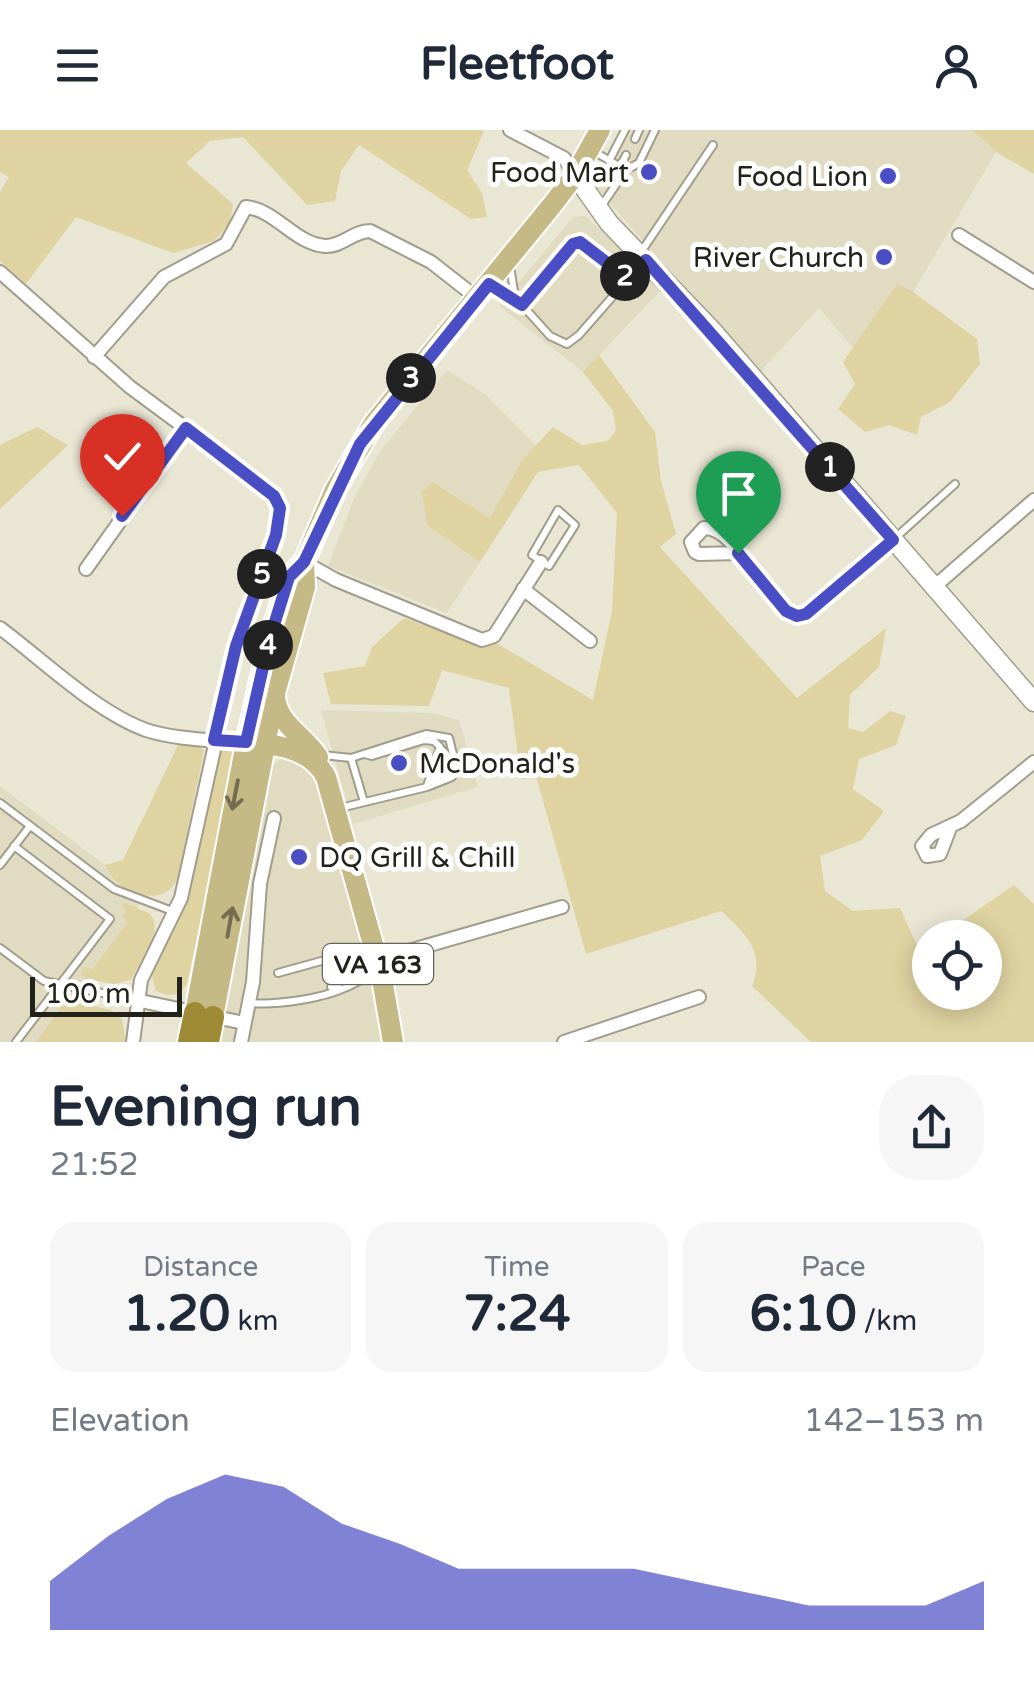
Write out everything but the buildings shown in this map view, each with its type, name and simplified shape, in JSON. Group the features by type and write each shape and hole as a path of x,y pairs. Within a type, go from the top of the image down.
{"highway":[{"path":"189,1042 204,1015"},
{"path":"204,1015 208,1042"}],"main road":[{"path":"204,1015 256,743 269,641 289,577 304,562 360,444 575,175 600,155 600,130"},
{"path":"256,743 275,693 305,587 304,562"},
{"path":"275,693 276,709 316,760"},
{"path":"256,743 316,760"},
{"name":"VA 163","path":"316,760 379,966 393,1042"}],"street":[{"path":"510,130 564,158 599,210 1034,702"},
{"path":"94,357 164,277 226,244 246,207 263,212 318,245 337,245 361,231 370,231 483,291"},
{"path":"959,236 1034,282"},
{"path":"0,272 94,357 269,490 280,508 276,535 236,646 176,912 150,958 136,1000 133,1042"},
{"path":"86,569 186,428"},
{"path":"934,588 1034,500"},
{"path":"738,553 786,611 797,616 806,614 893,540"},
{"path":"304,562 336,580 482,640 494,636 541,562"},
{"path":"523,589 590,641"},
{"path":"0,628 80,690 132,723 168,735 256,743"},
{"path":"950,828 1034,762"},
{"path":"241,1042 254,969 256,909 274,818"},
{"path":"379,966 562,907"},
{"path":"564,1042 699,997"},
{"path":"136,1000 244,1023"}],"lane":[{"path":"625,130 600,155 623,168 639,163 655,130"},
{"path":"635,139 639,130"},
{"path":"509,260 515,298 550,336 567,344 628,279 713,145"},
{"path":"599,210 626,156"},
{"path":"522,305 573,244 580,242 628,279"},
{"path":"483,291 515,298"},
{"path":"893,540 955,484"},
{"path":"558,510 576,525 549,566 541,562 532,555 558,510"},
{"path":"316,760 351,758 426,734 449,738 456,758 452,777 334,810"},
{"path":"362,753 372,756 424,740 434,741 450,764 445,773 429,783"},
{"path":"429,783 440,748"},
{"path":"351,758 364,802"},
{"path":"0,803 114,889 176,912"},
{"path":"0,865 30,826"},
{"path":"14,846 110,918 16,1042"},
{"path":"0,948 44,980 136,1000"},
{"path":"278,973 332,958 338,961 342,977 338,985 313,996"},
{"path":"248,1002 275,1004 348,987 379,966"}],"shaded area":[{"path":"0,130 481,130 484,131 467,170 482,193 487,217 471,219 359,145 341,171 335,201 307,205 243,137 210,141 186,163 233,204 230,223 214,241 173,253 76,217 26,284 0,261 0,192 9,177 0,172"},
{"path":"623,130 972,130 996,152 913,292 897,285 853,348 819,308 759,373 594,185"},
{"path":"972,130 1034,130 1034,174 996,152"},
{"path":"586,216 662,289 583,372 499,306 573,217"},
{"path":"897,284 977,339 980,364 950,402 921,417 917,435 889,425 865,432 838,409 855,384 843,362"},
{"path":"599,355 655,432 661,481 676,534 660,547 797,698 886,628 879,667 850,695 848,728 863,732 890,711 906,716 896,745 859,759 853,789 884,811 862,840 820,856 825,891 853,911 900,908 912,935 912,1010 1002,1010 1002,920 964,920 1014,885 1034,904 1034,1042 811,1042 752,986 755,953 745,935 721,911 586,954 536,776 521,779 509,688 442,670 429,706 331,704 323,673 365,666 372,647 404,618 481,645 496,643 593,700 612,611 617,513 579,465 538,472 480,562 427,525 422,492 433,482 490,518 522,460 553,427 582,445 608,441 616,430 613,411 583,372"},
{"path":"447,370 486,395 536,445 522,460 490,518 434,482 427,525 480,562 447,613 328,566 355,496 381,450"},
{"path":"37,427 68,445 0,509 0,445"},
{"path":"321,710 431,713 459,720 478,787 353,824"},
{"path":"179,743 198,744 204,751 178,876 162,894 137,894 119,884 105,865 123,860"},
{"path":"222,750 232,752 235,759 187,984 178,994 167,995 156,991 151,973 188,901 218,754"},
{"path":"281,759 295,759 308,766 320,785 341,878 346,882 375,992 382,1042 219,1042 272,765"},
{"path":"0,786 105,865 117,885 144,895 130,923 38,1042 0,1042"},
{"path":"124,903 149,913 155,935 131,980 114,984 87,979 81,974 84,967 93,969 128,922 122,917 126,911"},
{"path":"61,999 111,1010 122,1019 126,1042 36,1042 61,1008 55,1003"}],"place":[{"name":"Food Mart","path":"649,172"},
{"name":"Food Lion","path":"888,176"},
{"name":"River Church","path":"884,257"},
{"name":"McDonald's","path":"399,763"},
{"name":"DQ Grill & Chill","path":"299,857"}],"route":[{"path":"122,516 186,428 274,496 280,508 280,521 236,646 214,740 246,742 269,641 289,577 304,562 335,490 374,422 489,284 522,305 573,244 580,242 628,279 646,260 893,540 806,614 797,616 786,611 738,553"}]}
